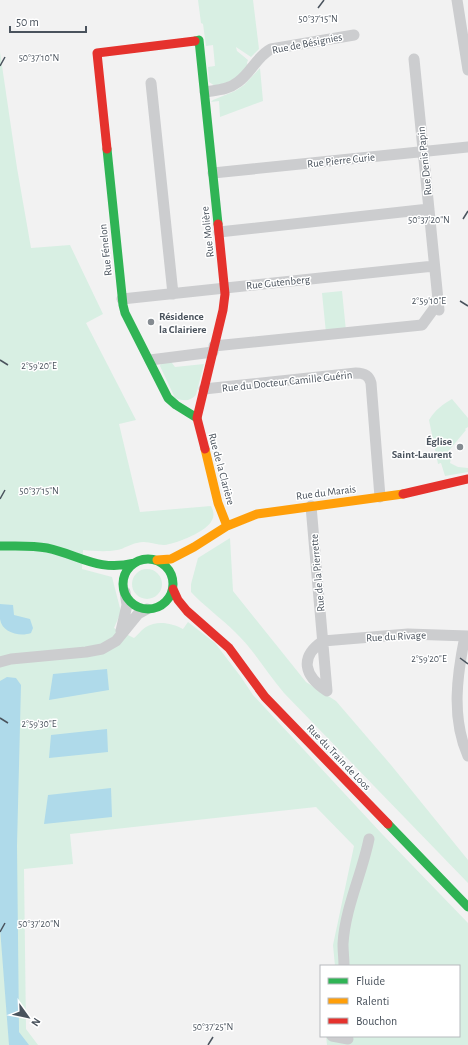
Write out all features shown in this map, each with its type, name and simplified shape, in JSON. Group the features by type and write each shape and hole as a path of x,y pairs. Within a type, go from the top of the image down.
{"street":[{"path":"457,0 468,70"},
{"name":"Rue de Bésignies","path":"205,92 228,88 238,83 263,54 271,49 354,35"},
{"name":"Rue Molière","path":"97,54 200,40 225,288 223,310 197,418"},
{"name":"Rue Fénelon","path":"97,54 122,299 126,313 171,401 197,418"},
{"name":"Rue Denis Papin","path":"213,349 422,325 438,306 414,59"},
{"path":"151,83 173,294"},
{"name":"Rue Pierre Curie","path":"213,173 468,147"},
{"path":"219,232 429,209"},
{"name":"Rue Gutenberg","path":"122,299 434,266"},
{"path":"150,360 213,349"},
{"name":"Rue du Docteur Camille Guérin","path":"204,389 356,373 366,375 370,383 380,497"},
{"name":"Rue de la Clarière","path":"197,418 218,503 227,526"},
{"name":"Rue du Marais","path":"156,560 171,559 194,547 227,526 257,514 422,491 468,480"},
{"name":"Rue de la Pierrette","path":"311,506 323,641"},
{"path":"0,546 46,548 102,568 114,576 132,603 138,607 150,609"},
{"name":"Rue du Marais","path":"173,579 179,567 194,547"},
{"path":"0,662 11,659 96,651 112,644 138,614 165,603 173,589 173,579 168,569 156,560 145,559 121,567 92,564"},
{"path":"120,635 127,605 124,589 124,578 127,571 134,563"},
{"name":"Rue du Train de Loos","path":"173,589 182,604 197,620 226,645 236,656 254,683 270,702 468,907"},
{"name":"Rue du Train de Loos","path":"150,609 172,609 197,620"},
{"name":"Rue du Rivage","path":"323,641 408,634 467,636"},
{"path":"467,636 460,663 457,693 459,730 468,756"},
{"path":"344,965 343,944 348,912 364,861 369,839"},
{"path":"336,1037 348,1040"}],"green space":[{"path":"198,0 253,0 259,49 251,57 236,47 237,51 248,60 248,67 233,80 215,86 209,82 208,67 215,66 213,45 206,46"},
{"path":"0,52 17,168 31,248 70,245 103,314 86,323 136,420 119,424 140,512 211,506 213,513 212,520 204,528 191,536 169,544 164,545 141,542 109,551 83,550 82,569 112,577 121,612 114,628 134,638 144,628 150,625 164,623 183,629 188,622 215,643 253,695 383,835 468,923 468,1045 327,1045 326,1037 460,1037 460,965 335,965 333,945 354,846 316,807 70,834 73,864 24,869 26,1029 38,1045 0,1045"},
{"path":"260,68 263,101 220,117 219,101 211,102 235,91 244,85"},
{"path":"342,291 346,331 326,333 322,293"},
{"path":"169,359 175,367 204,364 196,395 191,399 184,400 175,398 160,366 161,363"},
{"path":"452,399 468,418 468,427 446,454 451,458 450,463 458,467 468,468 468,472 445,476 441,463 438,464 429,420 439,408"},
{"path":"230,538 233,591 306,682 336,701 391,765 468,860 468,883 284,693 242,639 191,592 191,584 198,558"},
{"path":"147,569 158,573 162,584 158,595 147,599 136,595 132,584 136,573"}],"water":[{"path":"0,604 13,605 14,615 30,619 33,628 31,633 17,634 4,628 0,619"},
{"path":"107,669 109,690 49,700 53,674"},
{"path":"7,677 16,678 21,685 17,846 19,1032 29,1045 9,1045 0,928 0,681"},
{"path":"107,729 108,752 49,758 51,735"},
{"path":"111,788 112,817 44,824 48,795"}],"traffic: fast":[{"path":"195,41 199,40 218,224"},
{"path":"107,149 125,313 168,398 176,405 197,418"},
{"path":"0,546 29,546 47,548 99,564 121,565 134,563"},
{"path":"148,559 158,561 166,566 171,574 173,584 171,594 166,602 158,607 148,609 138,607 130,602 125,594 123,584 125,574 130,566 138,561 148,559"},
{"path":"388,824 468,907"}],"traffic: slow":[{"path":"205,449 218,503 227,526"},
{"path":"157,560 171,559 194,547 227,526 257,514 403,494"}],"traffic: jam":[{"path":"107,149 97,53 195,41"},
{"path":"205,449 197,418 223,310 225,294 218,224"},
{"path":"403,494 468,479"},
{"path":"173,589 178,600 187,611 229,648 265,697 388,824"}],"place":[{"name":"Résidence la Clairiere","path":"151,322"},
{"name":"Église Saint-Laurent","path":"460,447"}]}
